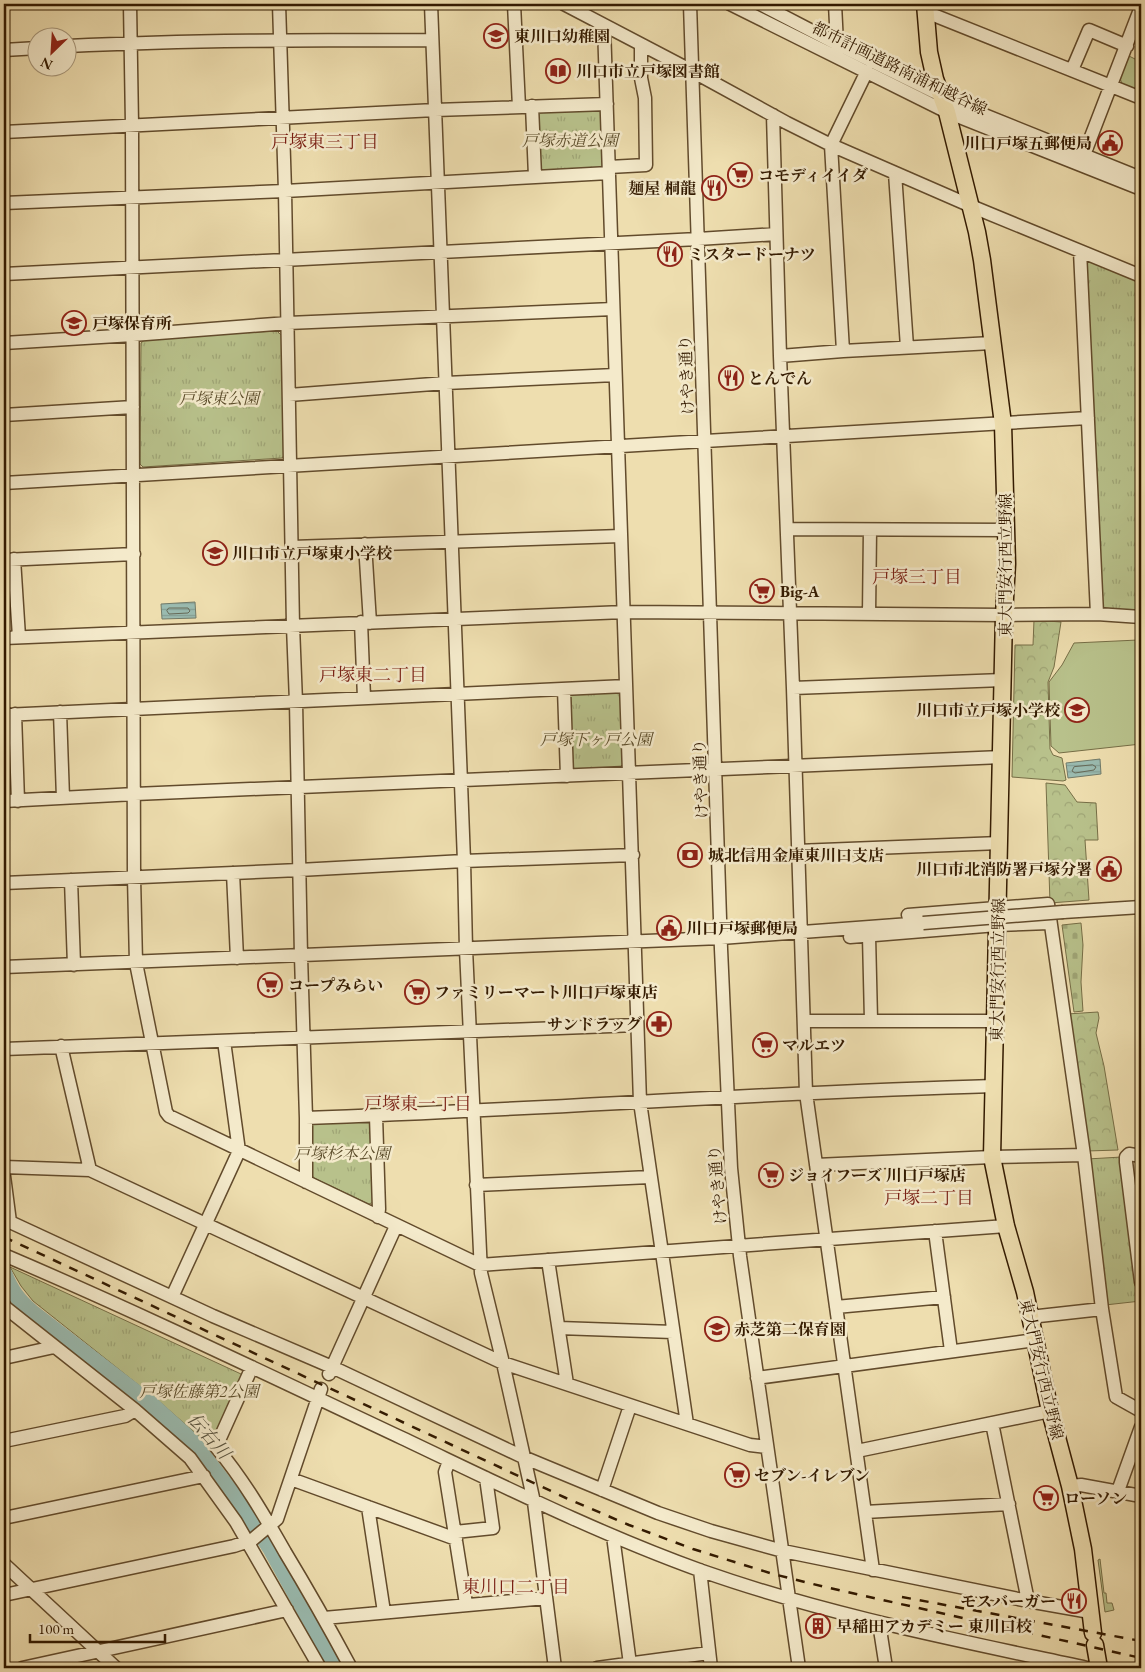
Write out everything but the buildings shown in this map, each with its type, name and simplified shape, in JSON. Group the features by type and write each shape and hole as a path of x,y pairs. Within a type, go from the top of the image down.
{"main road":[{"name":"東大門安行西立野線","path":"926,8 929,52 947,112 982,260 1003,424 1007,564 1004,615 992,1157 1006,1226 1030,1317 1050,1411 1070,1486 1083,1549 1099,1668"}],"street":[{"path":"130,4 133,197 134,877 136,963 166,1112 169,1116 239,1151 480,1265 1006,1226"},
{"path":"279,4 285,191 306,1182"},
{"path":"431,4 466,949 480,1265 534,1502 555,1668"},
{"path":"514,4 519,107"},
{"path":"564,4 831,145 970,206 1141,273"},
{"name":"けやき通り","path":"690,4 721,938 733,1196 767,1447 790,1598"},
{"name":"都市計画道路南浦和越谷線","path":"730,4 947,112 1141,189"},
{"name":"都市計画道路南浦和越谷線","path":"760,4 967,108 1141,178"},
{"path":"835,4 837,44"},
{"path":"1084,155 1141,7"},
{"path":"926,8 1141,98"},
{"path":"604,26 640,1102 687,1424"},
{"path":"1072,70 1089,30 1126,46"},
{"path":"78,46 280,40 432,40"},
{"path":"4,203 285,191 535,176 646,165 645,98 641,78 641,44"},
{"path":"4,50 28,49"},
{"path":"843,351 831,145 866,71"},
{"path":"4,132 283,117 608,104"},
{"path":"532,106 535,176"},
{"path":"773,116 806,1093 873,1570"},
{"path":"895,173 907,347"},
{"path":"4,274 776,234"},
{"path":"1080,250 1097,614"},
{"path":"4,343 288,323 613,309"},
{"path":"780,356 992,343"},
{"path":"289,395 446,383 615,375"},
{"path":"4,414 134,407"},
{"path":"4,483 1088,418"},
{"path":"787,529 1007,530"},
{"path":"870,530 870,614"},
{"path":"292,547 621,536"},
{"path":"364,698 366,622 365,544"},
{"path":"19,637 9,559 134,554"},
{"path":"4,638 134,631 624,612 1097,614 1141,617"},
{"path":"793,688 1003,680"},
{"path":"18,801 10,715 626,686"},
{"path":"564,688 567,776"},
{"path":"60,712 63,798"},
{"path":"4,801 1002,757"},
{"path":"797,851 1000,842"},
{"path":"4,883 464,861 633,855"},
{"path":"233,873 237,958"},
{"path":"71,880 74,965"},
{"path":"800,932 822,922 1048,904 1049,923 1084,1155 1102,1309 1116,1397 1141,1411"},
{"path":"4,968 721,938 1141,907"},
{"path":"800,932 825,938 1049,923"},
{"path":"869,936 871,1020"},
{"path":"804,1021 996,1021"},
{"path":"4,1049 637,1024"},
{"path":"172,1297 239,1151 224,1041"},
{"path":"61,1046 90,1170"},
{"path":"306,1118 473,1112 806,1093 994,1086"},
{"path":"376,1116 378,1218"},
{"path":"1141,1156 1128,1154 1126,1157 1141,1282"},
{"path":"816,1164 1084,1155"},
{"path":"4,1167 90,1170 503,1362 750,1446 767,1447"},
{"path":"4,1176 10,1222 330,1371 523,1457 658,1513 711,1531 783,1551 1090,1612"},
{"path":"476,1185 650,1177"},
{"path":"330,1371 396,1226"},
{"path":"935,1230 951,1351"},
{"path":"6,1256 252,1367 319,1394 449,1461 534,1502 613,1536 700,1570 879,1623 1087,1668"},
{"path":"548,1260 567,1384"},
{"path":"836,1307 944,1297"},
{"path":"4,1305 54,1347 135,1410 190,1458 249,1541 320,1668"},
{"path":"1030,1317 1102,1309"},
{"path":"559,1328 674,1332"},
{"path":"758,1378 1035,1340"},
{"path":"4,1358 54,1347"},
{"path":"252,1367 216,1447 243,1482 324,1618 351,1668"},
{"path":"4,1595 249,1541 277,1519 319,1394"},
{"path":"602,1490 630,1406"},
{"path":"4,1441 125,1416 135,1410"},
{"path":"857,1451 1050,1411"},
{"path":"992,1423 1028,1601"},
{"path":"1118,1491 1141,1427"},
{"path":"449,1461 445,1472 466,1604"},
{"path":"4,1518 204,1476"},
{"path":"291,1479 455,1536 493,1528 486,1478"},
{"path":"1070,1486 1081,1485 1141,1496"},
{"path":"865,1512 1009,1504"},
{"path":"368,1507 384,1612"},
{"path":"613,1536 630,1664"},
{"path":"4,1564 116,1668"},
{"path":"700,1570 711,1668"},
{"path":"324,1618 546,1598"},
{"path":"790,1598 799,1668"},
{"path":"22,1668 287,1610"},
{"path":"879,1623 886,1668"},
{"path":"597,1668 710,1653"}],"green space":[{"path":"1129,56 1141,62 1141,92 1122,84 1120,78"},
{"name":"戸塚赤道公園","path":"538,109 602,109 603,170 541,173"},
{"path":"1086,260 1141,279 1141,615 1100,609"},
{"name":"戸塚東公園","path":"277,331 282,336 285,454 282,458 143,467 140,464 141,343 148,337"},
{"path":"1034,620 1061,622 1054,667 1048,682 1050,749 1053,755 1062,758 1066,780 1063,781 1012,777 1015,645 1033,645"},
{"path":"1138,640 1141,661 1141,744 1059,753 1051,746 1049,682 1062,665 1074,643"},
{"name":"戸塚下ヶ戸公園","path":"619,691 624,695 625,764 622,770 569,769 566,697 572,693"},
{"path":"1046,783 1065,785 1077,802 1096,803 1098,840 1085,840 1089,900 1050,903"},
{"path":"1081,923 1083,1011 1074,1012 1062,925"},
{"path":"1098,1012 1099,1018 1096,1033 1104,1066 1118,1150 1087,1151 1067,1014"},
{"name":"戸塚杉本公園","path":"368,1119 373,1125 376,1201 369,1204 314,1178 311,1174 310,1127 314,1122"},
{"path":"1122,1157 1141,1301 1105,1305 1087,1159"},
{"name":"戸塚佐藤第2公園","path":"10,1267 241,1374 243,1378 211,1447 160,1402 33,1301 21,1286"},
{"path":"1100,1559 1104,1593 1106,1593 1107,1603 1112,1603 1114,1610 1105,1612 1098,1560"}],"water":[{"path":"195,602 196,618 162,619 161,604"},
{"path":"1100,759 1101,774 1068,778 1066,763"}],"waterway":[{"name":"伝右川","path":"4,1273 12,1290 27,1308 150,1403 193,1442 239,1502 270,1548 336,1668"},
{"name":"伝右川","path":"150,1403 154,1400"}],"railway":[{"path":"4,1237 566,1498 629,1525 693,1549 773,1574 825,1587 1141,1658"},
{"path":"902,1597 1141,1641"}],"place":[{"name":"東川口幼稚園","path":"496,36"},
{"name":"川口市立戸塚図書館","path":"558,71"},
{"name":"川口戸塚五郵便局","path":"1110,143"},
{"name":"コモディイイダ","path":"740,175"},
{"name":"麺屋 桐龍","path":"714,188"},
{"name":"ミスタードーナツ","path":"670,254"},
{"name":"戸塚保育所","path":"74,323"},
{"name":"とんでん","path":"731,378"},
{"name":"川口市立戸塚東小学校","path":"215,553"},
{"name":"Big-A","path":"762,591"},
{"name":"川口市立戸塚小学校","path":"1077,710"},
{"name":"城北信用金庫東川口支店","path":"690,855"},
{"name":"川口市北消防署戸塚分署","path":"1109,869"},
{"name":"川口戸塚郵便局","path":"669,928"},
{"name":"コープみらい","path":"270,985"},
{"name":"ファミリーマート川口戸塚東店","path":"417,992"},
{"name":"サンドラッグ","path":"659,1024"},
{"name":"マルエツ","path":"765,1045"},
{"name":"ジョイフーズ 川口戸塚店","path":"771,1175"},
{"name":"赤芝第二保育園","path":"717,1329"},
{"name":"セブン-イレブン","path":"737,1475"},
{"name":"ローソン","path":"1046,1498"},
{"name":"モスバーガー","path":"1074,1601"},
{"name":"早稲田アカデミー 東川口校","path":"818,1626"}],"district":[{"name":"戸塚東三丁目","path":"325,142"},
{"name":"戸塚三丁目","path":"917,577"},
{"name":"戸塚東二丁目","path":"373,675"},
{"name":"戸塚東一丁目","path":"418,1104"},
{"name":"戸塚二丁目","path":"929,1198"},
{"name":"東川口二丁目","path":"516,1587"}]}
